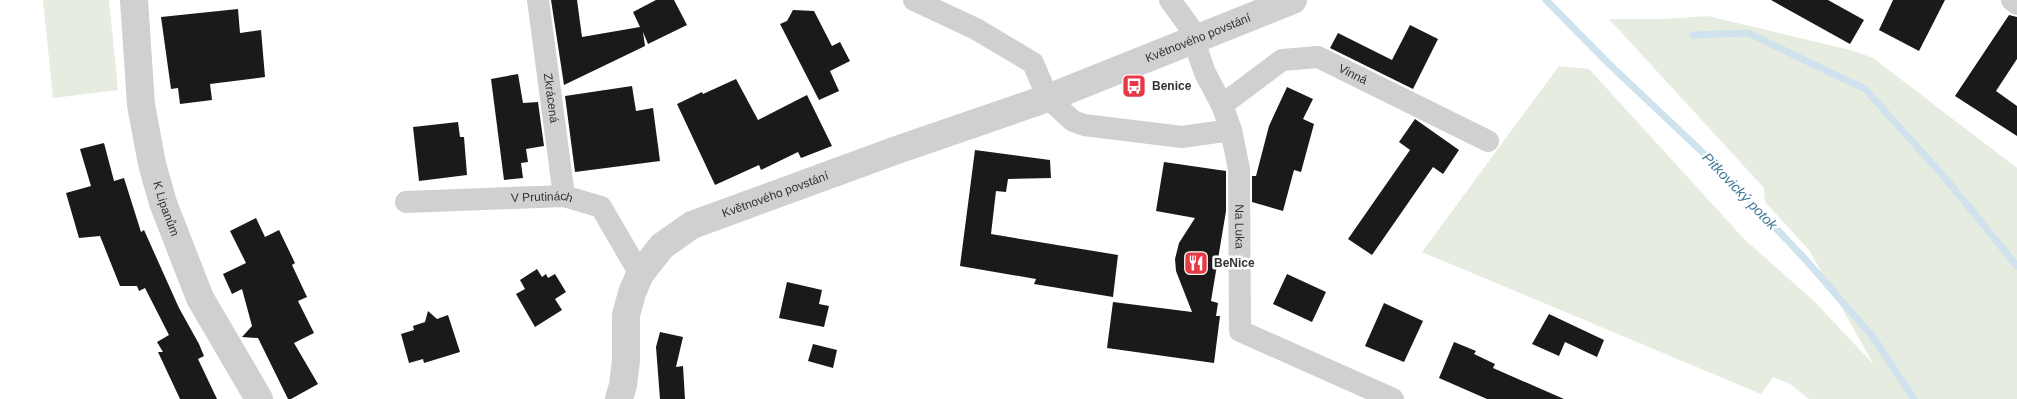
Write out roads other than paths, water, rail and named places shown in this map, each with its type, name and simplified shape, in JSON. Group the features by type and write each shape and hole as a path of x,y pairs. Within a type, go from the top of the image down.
{"street":[{"name":"K Lipanům","path":"134,0 141,105 152,164 163,203 200,298 259,399"},
{"name":"Zkrácená","path":"538,0 564,196"},
{"path":"914,0 976,29 1033,63 1048,98 1073,121 1084,126 1182,137 1231,130"},
{"name":"Na Luka","path":"1170,0 1189,26 1205,73 1222,105 1231,130 1239,169 1240,331 1393,399"},
{"name":"Květnového povstání","path":"619,399 626,361 626,315 640,274 662,246 692,225 894,151 1048,98 1194,41 1257,7 1293,0"},
{"path":"2012,0 2017,4"},
{"name":"Vinná","path":"1222,105 1282,60 1318,57 1488,141"},
{"name":"V Prutinách","path":"406,202 564,196 601,207 640,274"}],"waterway":[{"name":"Pitkovický potok","path":"1546,0 1608,63 1717,166 1805,259 1873,337 1914,399"},
{"path":"1693,35 1748,33 1865,89 1946,179 2017,266"}],"place":[{"name":"Benice","path":"1134,86"},
{"name":"BeNice","path":"1196,263"}]}
